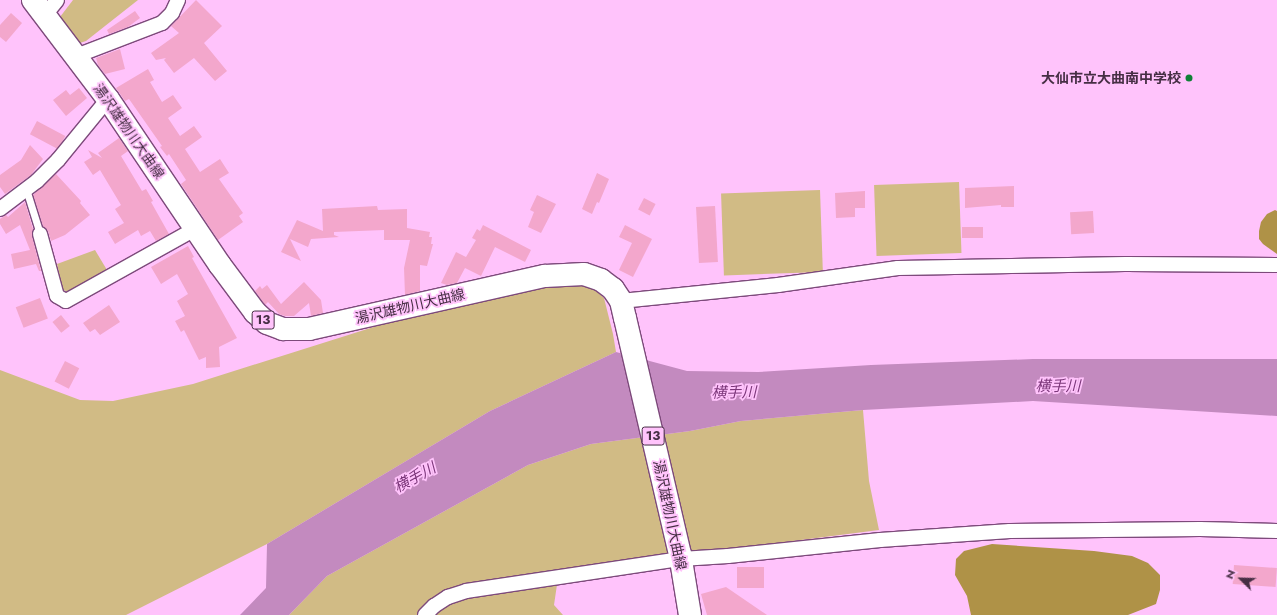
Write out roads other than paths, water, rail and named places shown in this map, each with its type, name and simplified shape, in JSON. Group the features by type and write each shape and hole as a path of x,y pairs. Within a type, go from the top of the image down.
{"main road":[{"name":"湯沢雄物川大曲線","path":"45,5 76,56 108,99 220,265 255,312 267,323 283,329 309,329 545,276 584,274 601,280 613,289 623,310 681,556 690,615"}],"street":[{"path":"76,56 162,23 172,13 178,0"},
{"path":"0,209 26,189 58,160 108,99"},
{"path":"40,234 57,296 66,301 195,229"},
{"path":"623,310 898,268 1127,264 1277,265"},
{"path":"425,615 434,606 448,597 466,591 681,556 728,556 880,540 1010,531 1193,529 1277,531"}],"lane":[{"path":"26,189 40,234"}],"water":[{"name":"横手川","path":"616,352 687,371 758,372 871,365 1033,359 1277,359 1277,416 1033,401 863,410 741,421 690,431 591,444 528,465 327,576 289,615 240,615 266,588 267,544 490,411"}],"place":[{"name":"大仙市立大曲南中学校","path":"1189,78"}]}
